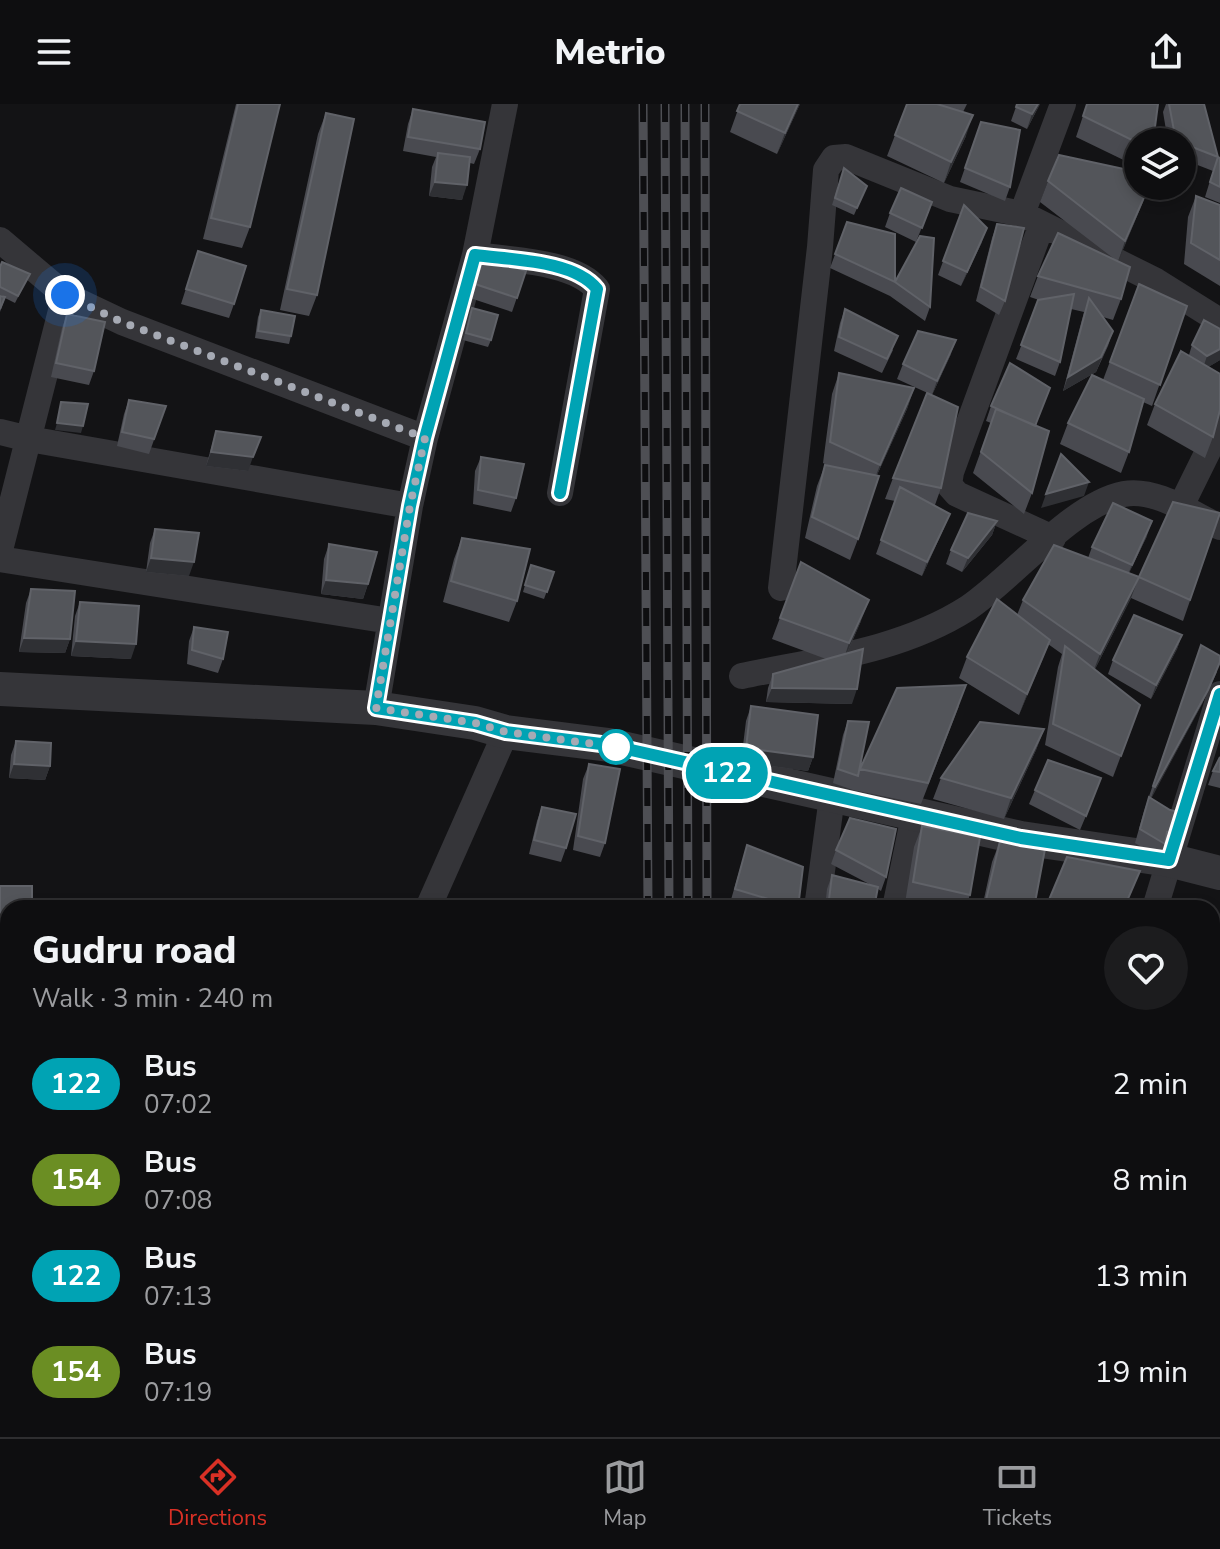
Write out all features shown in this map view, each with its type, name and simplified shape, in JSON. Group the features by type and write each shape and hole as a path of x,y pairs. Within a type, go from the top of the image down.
{"street":[{"path":"376,708 410,506 425,438 475,255 505,104"},
{"path":"1053,538 957,494 949,485 1032,219 1063,104"},
{"path":"781,588 826,170 834,158 846,157 950,199 1032,219 1156,281 1220,321"},
{"path":"0,240 65,295 122,322 425,438"},
{"path":"475,255 571,270 589,279 597,289 560,493"},
{"path":"0,550 65,295"},
{"path":"1180,508 1220,427"},
{"path":"0,432 410,506"},
{"path":"742,676 888,645 927,629 968,607 1100,500 1128,493 1157,497 1220,527"},
{"path":"0,559 390,621"},
{"path":"0,690 376,708 475,723 506,732 609,745 914,816 1021,838 1169,860 1220,873"},
{"path":"1157,900 1220,694"},
{"path":"432,900 506,732"},
{"path":"818,900 832,797"},
{"path":"897,900 914,816"}],"building":[{"path":"238,104 280,104 250,227 211,218"},
{"path":"740,104 798,104 785,133 737,111"},
{"path":"907,104 937,104 973,115 951,162 895,135"},
{"path":"1017,104 1038,104 1032,114 1016,107"},
{"path":"1087,104 1158,104 1155,128 1124,128 1124,136 1083,116"},
{"path":"1169,104 1204,104 1218,157 1196,148 1196,128 1174,128"},
{"path":"413,109 485,122 480,149 408,137"},
{"path":"326,113 354,119 317,295 287,289"},
{"path":"981,122 1020,130 1010,187 965,168"},
{"path":"438,153 470,157 467,185 435,182"},
{"path":"1059,155 1124,169 1124,200 1143,200 1125,241 1048,181"},
{"path":"1220,158 1220,187 1210,182"},
{"path":"844,168 867,186 857,208 835,198"},
{"path":"901,188 932,202 922,228 890,213"},
{"path":"1196,196 1220,205 1220,260 1191,243"},
{"path":"964,205 987,228 967,272 943,261"},
{"path":"847,222 895,234 895,282 835,254"},
{"path":"997,224 1024,228 1005,301 981,287"},
{"path":"1058,233 1130,267 1121,299 1038,276"},
{"path":"920,236 934,238 930,307 895,282"},
{"path":"198,251 246,266 234,304 186,289"},
{"path":"484,257 526,271 517,298 475,284"},
{"path":"2,262 30,274 18,296 0,287"},
{"path":"1139,284 1187,306 1160,385 1110,362"},
{"path":"1074,294 1060,362 1021,345 1038,300"},
{"path":"1089,298 1113,331 1101,357 1068,377"},
{"path":"472,308 498,315 491,340 466,333"},
{"path":"845,309 898,336 887,359 839,337"},
{"path":"261,310 295,316 291,336 258,331"},
{"path":"67,314 105,322 94,371 56,363"},
{"path":"1204,320 1220,329 1220,349 1207,356 1192,345"},
{"path":"918,331 956,340 937,381 903,364"},
{"path":"1181,351 1220,374 1220,410 1213,437 1155,404"},
{"path":"1010,363 1050,388 1035,426 991,406"},
{"path":"839,373 914,388 880,465 830,442"},
{"path":"1092,375 1144,399 1129,452 1068,423"},
{"path":"927,393 958,407 941,488 893,478"},
{"path":"129,400 166,406 154,439 122,432"},
{"path":"61,402 88,404 83,426 57,423"},
{"path":"996,409 1049,431 1032,493 981,452"},
{"path":"216,431 261,437 253,457 211,452"},
{"path":"1061,454 1089,482 1046,494"},
{"path":"481,457 524,464 516,498 478,490"},
{"path":"825,465 879,476 858,539 812,517"},
{"path":"900,487 950,514 927,562 881,540"},
{"path":"1173,502 1220,513 1190,600 1139,577"},
{"path":"1113,503 1152,521 1132,565 1092,547"},
{"path":"968,513 997,521 968,558 951,550"},
{"path":"155,529 199,533 194,562 151,558"},
{"path":"462,538 530,549 517,601 451,581"},
{"path":"329,544 377,552 368,584 326,580"},
{"path":"1054,545 1139,577 1100,654 1023,600"},
{"path":"801,562 869,600 849,643 780,618"},
{"path":"531,565 554,572 547,592 525,585"},
{"path":"31,589 75,591 70,639 24,638"},
{"path":"997,599 1050,640 1027,694 967,657"},
{"path":"80,602 139,606 136,644 76,641"},
{"path":"1134,615 1182,635 1156,685 1113,660"},
{"path":"194,627 228,632 223,659 192,650"},
{"path":"1201,645 1220,656 1220,662 1155,787 1153,786"},
{"path":"1065,646 1140,705 1121,756 1053,724"},
{"path":"863,649 857,689 772,688 773,674"},
{"path":"966,685 928,783 860,769 897,688"},
{"path":"751,706 818,715 813,757 746,748"},
{"path":"848,721 869,722 858,776 838,769"},
{"path":"980,722 1044,729 1011,798 941,778"},
{"path":"16,741 51,743 50,766 14,764"},
{"path":"1220,757 1220,772 1213,771"},
{"path":"1048,760 1101,778 1086,816 1035,790"},
{"path":"589,764 620,769 605,843 578,836"},
{"path":"1149,797 1170,810 1180,812 1174,833 1167,832 1165,844 1140,829"},
{"path":"542,807 576,814 566,848 534,840"},
{"path":"850,818 896,829 886,877 836,850"},
{"path":"922,826 980,837 970,895 913,882"},
{"path":"1000,841 1045,849 1035,900 986,900"},
{"path":"747,845 803,867 799,900 771,900 735,889"},
{"path":"1067,857 1140,871 1127,900 1049,900"},
{"path":"832,875 878,887 876,900 829,900"},
{"path":"0,886 32,886 32,900 0,900"}],"railway":[{"path":"643,104 648,900"},
{"path":"665,104 669,900"},
{"path":"685,104 688,900"},
{"path":"705,104 707,900"}],"bus line":[{"name":"122","path":"560,493 597,289 589,279 571,270 475,255 425,438 410,506 376,708 475,723 506,732 609,745 1021,838 1169,860 1220,694"}],"route":[{"path":"65,295 122,322 425,438 410,506 376,708 475,723 506,732 616,747"}]}
